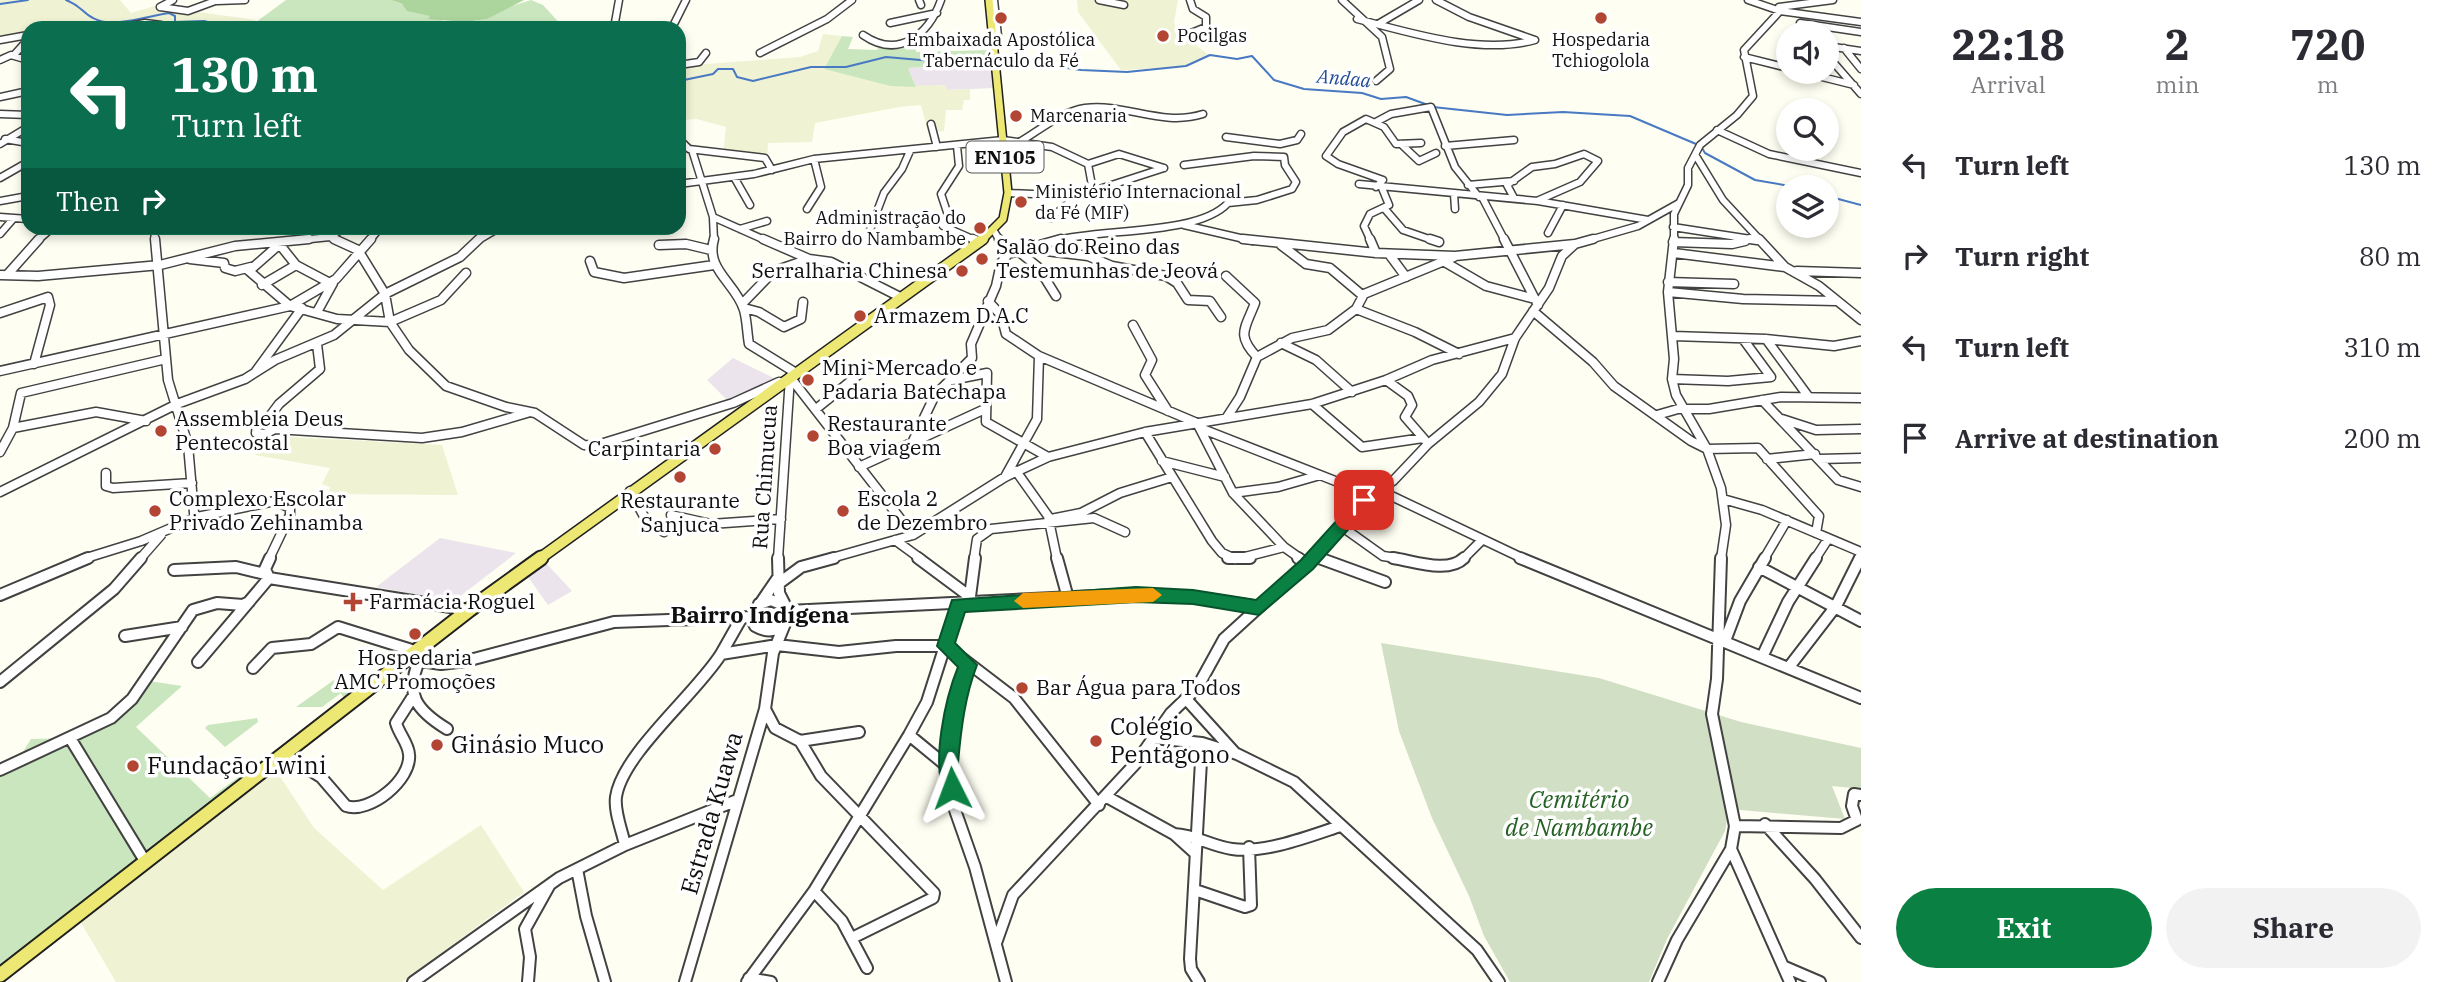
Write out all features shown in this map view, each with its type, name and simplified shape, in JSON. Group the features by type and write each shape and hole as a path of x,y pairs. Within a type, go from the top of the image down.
{"main road":[{"name":"EN105","path":"980,242 994,231 1003,219 1008,194 989,0"},
{"path":"0,975 414,656 469,610 630,491 980,242"}],"street":[{"path":"155,0 160,8"},
{"path":"160,8 173,0"},
{"path":"160,8 188,11 218,0 245,0"},
{"path":"615,21 619,0"},
{"path":"676,21 686,0"},
{"path":"760,53 827,19 852,0"},
{"path":"863,36 886,43 917,40 931,27 941,0"},
{"path":"994,0 998,36"},
{"path":"1099,0 1124,5"},
{"path":"1189,34 1206,27 1206,17 1193,9 1190,0"},
{"path":"1342,0 1347,11 1382,38 1386,46 1390,69 1377,81"},
{"path":"1378,24 1419,0"},
{"path":"1357,19 1395,30 1516,46 1535,40 1494,23 1450,10 1436,0"},
{"path":"1748,0 1775,10 1861,22"},
{"path":"1658,982 1677,940 1731,849 1735,826 1712,714 1722,640 1720,566 1726,525 1723,499 1707,449 1684,409 1672,379 1673,336 1668,282 1674,253 1674,214 1688,185 1688,168 1700,145 1753,96 1753,84 1744,50 1775,10 1833,0"},
{"path":"1791,12 1798,21"},
{"path":"890,23 937,13"},
{"path":"1839,29 1861,32"},
{"path":"0,40 21,36"},
{"path":"0,60 14,55 21,47"},
{"path":"1839,47 1861,51"},
{"path":"1844,48 1861,68"},
{"path":"686,64 699,62 706,53"},
{"path":"14,55 21,58"},
{"path":"1744,57 1776,65"},
{"path":"1839,65 1861,68"},
{"path":"1839,68 1861,93"},
{"path":"1839,81 1854,85"},
{"path":"0,97 21,92"},
{"path":"1376,121 1391,114 1430,106 1438,118 1438,130 1445,146 1468,185 1492,215 1536,305 1614,386 1707,449 1756,447 1819,516 1816,533"},
{"path":"1018,143 1074,111 1085,108 1122,110 1161,120 1185,120 1203,114"},
{"path":"0,114 21,115"},
{"path":"1379,187 1383,180 1370,171 1332,162 1326,156 1350,124 1359,119 1376,121 1395,136 1396,144 1421,143"},
{"path":"931,124 937,147"},
{"path":"0,144 21,130"},
{"path":"1717,131 1737,143 1769,156 1861,173"},
{"path":"1226,137 1285,144 1297,140 1301,134"},
{"path":"686,183 772,170 814,159 1003,140 1052,147 1088,164 1119,154 1164,168 1077,196 1008,194"},
{"path":"1445,146 1514,140"},
{"path":"912,443 935,396 972,358 971,344 996,286 1001,263 1008,254 1054,239 1182,224 1219,213 1228,203 1257,200 1292,189 1296,182 1285,165 1285,144"},
{"path":"1401,144 1419,161 1436,153"},
{"path":"686,145 692,150 702,180 702,190 713,217 715,236 710,250 714,265 727,278 743,306 751,348 793,375 859,467 913,535"},
{"path":"957,146 960,152 958,168 941,194 948,215 944,228 980,242"},
{"path":"692,150 761,157 768,160 772,170"},
{"path":"870,230 884,193 902,169 910,151"},
{"path":"1514,198 1507,186 1524,170 1578,156 1588,155 1598,161 1575,187 1538,201"},
{"path":"1184,165 1254,156 1284,157"},
{"path":"1696,156 1723,200 1740,215 1754,240 1785,267"},
{"path":"807,209 821,187 814,159"},
{"path":"1088,164 1093,191"},
{"path":"0,178 21,166"},
{"path":"734,177 750,205"},
{"path":"1468,185 1514,181"},
{"path":"1359,184 1514,198 1648,220"},
{"path":"1376,253 1364,226 1370,214 1389,205 1379,187"},
{"path":"17,197 21,193"},
{"path":"1454,194 1455,209"},
{"path":"0,201 21,196"},
{"path":"1051,218 1077,196"},
{"path":"1492,215 1502,198"},
{"path":"1182,224 1204,232 1280,244 1449,257 1575,244 1648,220 1681,203"},
{"path":"1548,233 1563,205"},
{"path":"1384,208 1403,230 1438,242"},
{"path":"0,217 21,219"},
{"path":"713,217 808,259 831,262 866,283 902,298"},
{"path":"0,234 13,219"},
{"path":"740,229 767,221"},
{"path":"1673,227 1754,240"},
{"path":"994,231 1008,254"},
{"path":"1434,231 1449,257 1483,286 1536,305"},
{"path":"3,275 44,235"},
{"path":"155,235 160,265 162,334 168,380 188,445 194,513 197,517"},
{"path":"3,275 38,276 160,265 235,246 281,243 333,235"},
{"path":"317,312 326,302 327,292 333,281 373,235"},
{"path":"0,492 177,404 255,373 286,355 317,344 345,328 385,294 460,257 486,235"},
{"path":"1084,236 1094,245 1092,257"},
{"path":"330,237 358,250 385,294 390,322 409,349 446,386 506,407 535,413 567,436 592,447 685,453"},
{"path":"1673,242 1732,244 1754,240"},
{"path":"185,258 213,264 224,262 225,268 234,271 251,267 281,243"},
{"path":"281,243 296,265 333,281"},
{"path":"659,245 686,244 710,250"},
{"path":"1280,244 1306,264 1330,268 1362,295"},
{"path":"996,943 1013,895 1103,801 1171,713 1197,688 1224,639 1307,564 1371,495 1381,491 1425,441 1479,402 1502,374 1515,338 1549,288 1558,263 1575,244"},
{"path":"1020,250 1092,257 1112,267 1170,278 1186,298 1191,301 1210,301 1221,317"},
{"path":"1020,250 1038,267 1056,296"},
{"path":"1674,253 1785,267 1795,271 1861,320"},
{"path":"1389,254 1406,277"},
{"path":"1227,417 1240,397 1245,380 1257,358 1281,344 1328,330 1356,309 1362,295 1449,257"},
{"path":"743,306 774,271 808,259"},
{"path":"590,261 594,272 624,278 714,265"},
{"path":"262,285 296,265"},
{"path":"251,267 250,274 290,306 337,319 358,318 390,322 441,300 466,273"},
{"path":"1795,271 1861,273"},
{"path":"1226,276 1255,303 1243,333 1244,343 1257,358"},
{"path":"0,372 290,306 333,281"},
{"path":"1668,282 1734,284"},
{"path":"1668,292 1743,299 1836,301"},
{"path":"0,313 48,298 50,305 34,364"},
{"path":"988,300 1001,315 1006,334 1039,356 1198,426 1371,495"},
{"path":"743,306 784,327 801,319 803,302"},
{"path":"373,306 387,305"},
{"path":"255,373 302,308"},
{"path":"1356,309 1415,332 1459,354"},
{"path":"337,319 345,328"},
{"path":"1133,325 1152,360 1145,375 1168,411"},
{"path":"1673,336 1766,339 1835,346 1861,341"},
{"path":"778,581 801,568 913,535 1005,477 1048,457 1146,432 1198,426 1227,417 1312,404 1386,380 1432,360 1515,338"},
{"path":"1672,379 1728,381 1771,377 1744,339"},
{"path":"1766,339 1808,396"},
{"path":"317,344 320,369 279,404 267,420 257,425 256,433 265,434 275,429 422,438 462,432 529,412"},
{"path":"1281,344 1316,360 1352,392"},
{"path":"271,350 286,355"},
{"path":"1005,477 1038,412 1039,356"},
{"path":"0,452 13,428 19,396 24,391 166,359"},
{"path":"816,409 868,367"},
{"path":"952,380 986,373 986,422 1023,440 1048,457"},
{"path":"592,447 733,403 793,375"},
{"name":"Rua Chimucua","path":"787,613 779,593 778,581 793,375"},
{"path":"1386,380 1410,400 1412,405 1405,416 1425,441"},
{"path":"1657,415 1684,409 1709,409 1808,396 1861,398"},
{"path":"1762,400 1838,480 1861,487"},
{"path":"1312,404 1362,447 1425,441"},
{"path":"500,421 506,407"},
{"path":"859,467 985,409"},
{"path":"13,428 99,410 129,414 146,421"},
{"path":"1780,419 1816,430 1861,429"},
{"path":"267,420 275,422 275,429"},
{"path":"1198,426 1233,493 1284,547 1307,564"},
{"path":"1146,432 1192,512 1228,559 1284,547"},
{"path":"1767,459 1817,456 1861,458"},
{"path":"1162,461 1225,477"},
{"path":"1016,471 1050,521 1057,552 1058,575 1068,598"},
{"path":"106,473 106,486 113,488 154,488 192,483"},
{"path":"1233,493 1278,487 1322,474"},
{"path":"1050,521 1081,513 1120,492 1172,477"},
{"path":"630,491 646,520 664,532"},
{"path":"1381,491 1481,541 1763,655 1861,698"},
{"path":"1723,499 1787,520 1861,554 1836,606 1789,667"},
{"path":"0,595 78,561 162,533 197,517 263,503 284,503 289,508 286,528 267,576 249,602 198,662"},
{"path":"671,515 711,524 781,519"},
{"path":"748,980 814,891 860,819 927,702 946,646 965,602 977,539 1000,527 1097,518 1125,532"},
{"path":"1722,640 1740,601 1787,520"},
{"path":"1341,526 1383,556 1442,566 1458,564 1481,541"},
{"path":"0,682 114,589 162,533"},
{"path":"1763,655 1797,587 1828,538"},
{"path":"895,540 965,602"},
{"path":"1315,556 1385,582"},
{"path":"174,570 236,567 267,576 469,610"},
{"path":"1759,567 1861,621"},
{"name":"Rua Chimucua","path":"625,845 616,800 619,786 648,741 711,673 747,617 778,581"},
{"path":"760,629 771,631 787,613 1136,594 1193,597 1259,607"},
{"path":"760,604 777,601 787,613"},
{"path":"0,770 105,722 132,699 193,610 217,603 243,605 249,602"},
{"path":"773,648 787,613"},
{"path":"253,668 272,648 311,644 343,627 441,664 466,661 614,622 747,617 760,629 773,648"},
{"path":"125,636 181,626"},
{"path":"721,654 773,648 839,652 895,646 946,646 1014,698 1103,801 1174,834 1195,853"},
{"name":"Estrada Kuawa","path":"685,982 735,801 765,709 773,648"},
{"path":"284,754 325,779 347,807 354,809 364,806 401,780 408,770 410,755 397,733 396,723 412,698 414,656"},
{"path":"968,665 959,689 948,767 956,810 1006,982"},
{"path":"412,698 427,717 447,729"},
{"path":"1186,700 1237,754"},
{"path":"765,709 775,728 800,741 821,776 935,896 852,937"},
{"path":"800,741 859,732"},
{"path":"909,735 948,767"},
{"path":"70,738 145,861"},
{"path":"1153,738 1202,743 1237,754 1294,782 1477,950 1499,982"},
{"path":"1199,982 1191,969 1190,959 1195,890 1194,835 1202,743"},
{"path":"1735,826 1765,824 1841,828 1857,820 1852,806 1854,794 1861,795"},
{"path":"413,982 550,884 625,845 735,801"},
{"path":"1765,824 1815,879 1861,938"},
{"path":"1174,834 1194,835 1229,850 1291,842 1340,826"},
{"path":"1195,890 1245,906 1251,905 1249,847"},
{"path":"1731,849 1790,982"},
{"path":"577,869 586,916 604,982"},
{"path":"528,982 530,957 526,929 550,884"},
{"path":"814,891 842,921 867,968"},
{"path":"1785,967 1820,982"},
{"path":"748,980 771,982"}],"shaded area":[{"path":"991,63 994,88 947,90 945,85 916,87 908,68"},
{"path":"733,358 774,378 728,401 707,380"},
{"path":"440,538 516,553 454,601 376,587"},
{"path":"546,563 572,591 548,605 528,577"}],"green space":[{"path":"0,0 120,0 131,13 155,6 256,20 21,21 21,40 0,40"},
{"path":"286,0 391,0 444,21 258,21"},
{"path":"391,0 524,0 487,19 472,21 428,19 430,16 407,11 402,4"},
{"path":"531,0 543,5 558,21 472,21 487,19 502,9"},
{"path":"1077,0 1178,0 1174,22 1177,31 1209,55 1184,67 1121,70 1078,12"},
{"path":"823,34 842,36 824,69 890,86 945,85 947,90 970,89 970,100 964,100 962,110 946,110 944,131 928,132 921,105 899,107 815,123 812,142 768,143 767,159 723,157 726,127 697,119 686,120 686,65 800,57 818,51"},
{"path":"842,36 853,37 848,49 877,50 880,44 917,43 916,52 990,50 991,63 908,68 916,87 890,86 824,69"},
{"path":"271,436 442,445 458,495 328,494 330,487 322,484 330,468 255,455"},
{"name":"Cemitério de Nambambe","path":"1381,643 1599,678 1741,722 1861,748 1861,789 1832,786 1845,819 1729,809 1725,831 1667,939 1649,982 1510,982 1484,936 1469,896 1432,818 1399,731"},
{"path":"363,678 366,680 358,689 0,969 0,770 16,763 31,739 70,738 99,726 149,681 182,686 136,727 210,798 344,699 341,693 322,707 296,707 334,680 351,688"},
{"path":"257,718 258,722 225,747 205,728 208,725"},
{"path":"275,769 314,828 383,890 481,825 524,892 402,982 116,982 80,921"}],"waterway":[{"name":"Andaa","path":"0,4 28,0"},
{"name":"Andaa","path":"66,0 101,21"},
{"name":"Andaa","path":"130,21 169,13 175,16 175,21"},
{"name":"Andaa","path":"998,58 1081,70 1127,72 1186,66 1210,55 1237,59 1252,56 1274,80 1304,89 1362,93 1381,99 1406,97 1428,105"},
{"name":"Andaa","path":"686,80 713,74 718,69 733,69 737,77 753,81 811,67 846,67 886,57 932,61 989,58"},
{"name":"Andaa","path":"1433,107 1507,115 1563,112 1630,116 1696,144"},
{"name":"Andaa","path":"1702,148 1705,153 1755,180 1776,184"},
{"name":"Andaa","path":"1839,199 1861,205"}],"slow traffic":[{"path":"1023,601 1153,595"}],"place":[{"name":"Embaixada Apostólica Tabernáculo da Fé","path":"1001,18"},
{"name":"Hospedaria Tchiogolola","path":"1601,18"},
{"name":"Pocilgas","path":"1163,36"},
{"name":"Marcenaria","path":"1016,116"},
{"name":"Ministério Internacional da Fé (MIF)","path":"1021,202"},
{"name":"Administração do Bairro do Nambambe","path":"980,228"},
{"name":"Salão do Reino das Testemunhas de Jeová","path":"982,259"},
{"name":"Serralharia Chinesa","path":"962,271"},
{"name":"Armazem D.A.C","path":"860,316"},
{"name":"Mini-Mercado e Padaria Batechapa","path":"808,380"},
{"name":"Assembleia Deus Pentecostal","path":"161,431"},
{"name":"Restaurante Boa viagem","path":"813,436"},
{"name":"Carpintaria","path":"715,449"},
{"name":"Restaurante Sanjuca","path":"680,477"},
{"name":"Complexo Escolar Privado Zehinamba","path":"155,511"},
{"name":"Escola 2 de Dezembro","path":"843,511"},
{"name":"Farmácia Roguel","path":"353,602"},
{"name":"Hospedaria AMC Promoções","path":"415,634"},
{"name":"Bar Água para Todos","path":"1022,688"},
{"name":"Colégio Pentágono","path":"1096,741"},
{"name":"Ginásio Muco","path":"437,745"},
{"name":"Fundação Lwini","path":"133,766"}],"district":[{"name":"Bairro Indígena","path":"760,615"}],"route":[{"path":"952,788 948,767 954,719 959,689 968,665 946,646 958,605 1136,594 1193,597 1259,607 1307,564 1364,500"}]}
